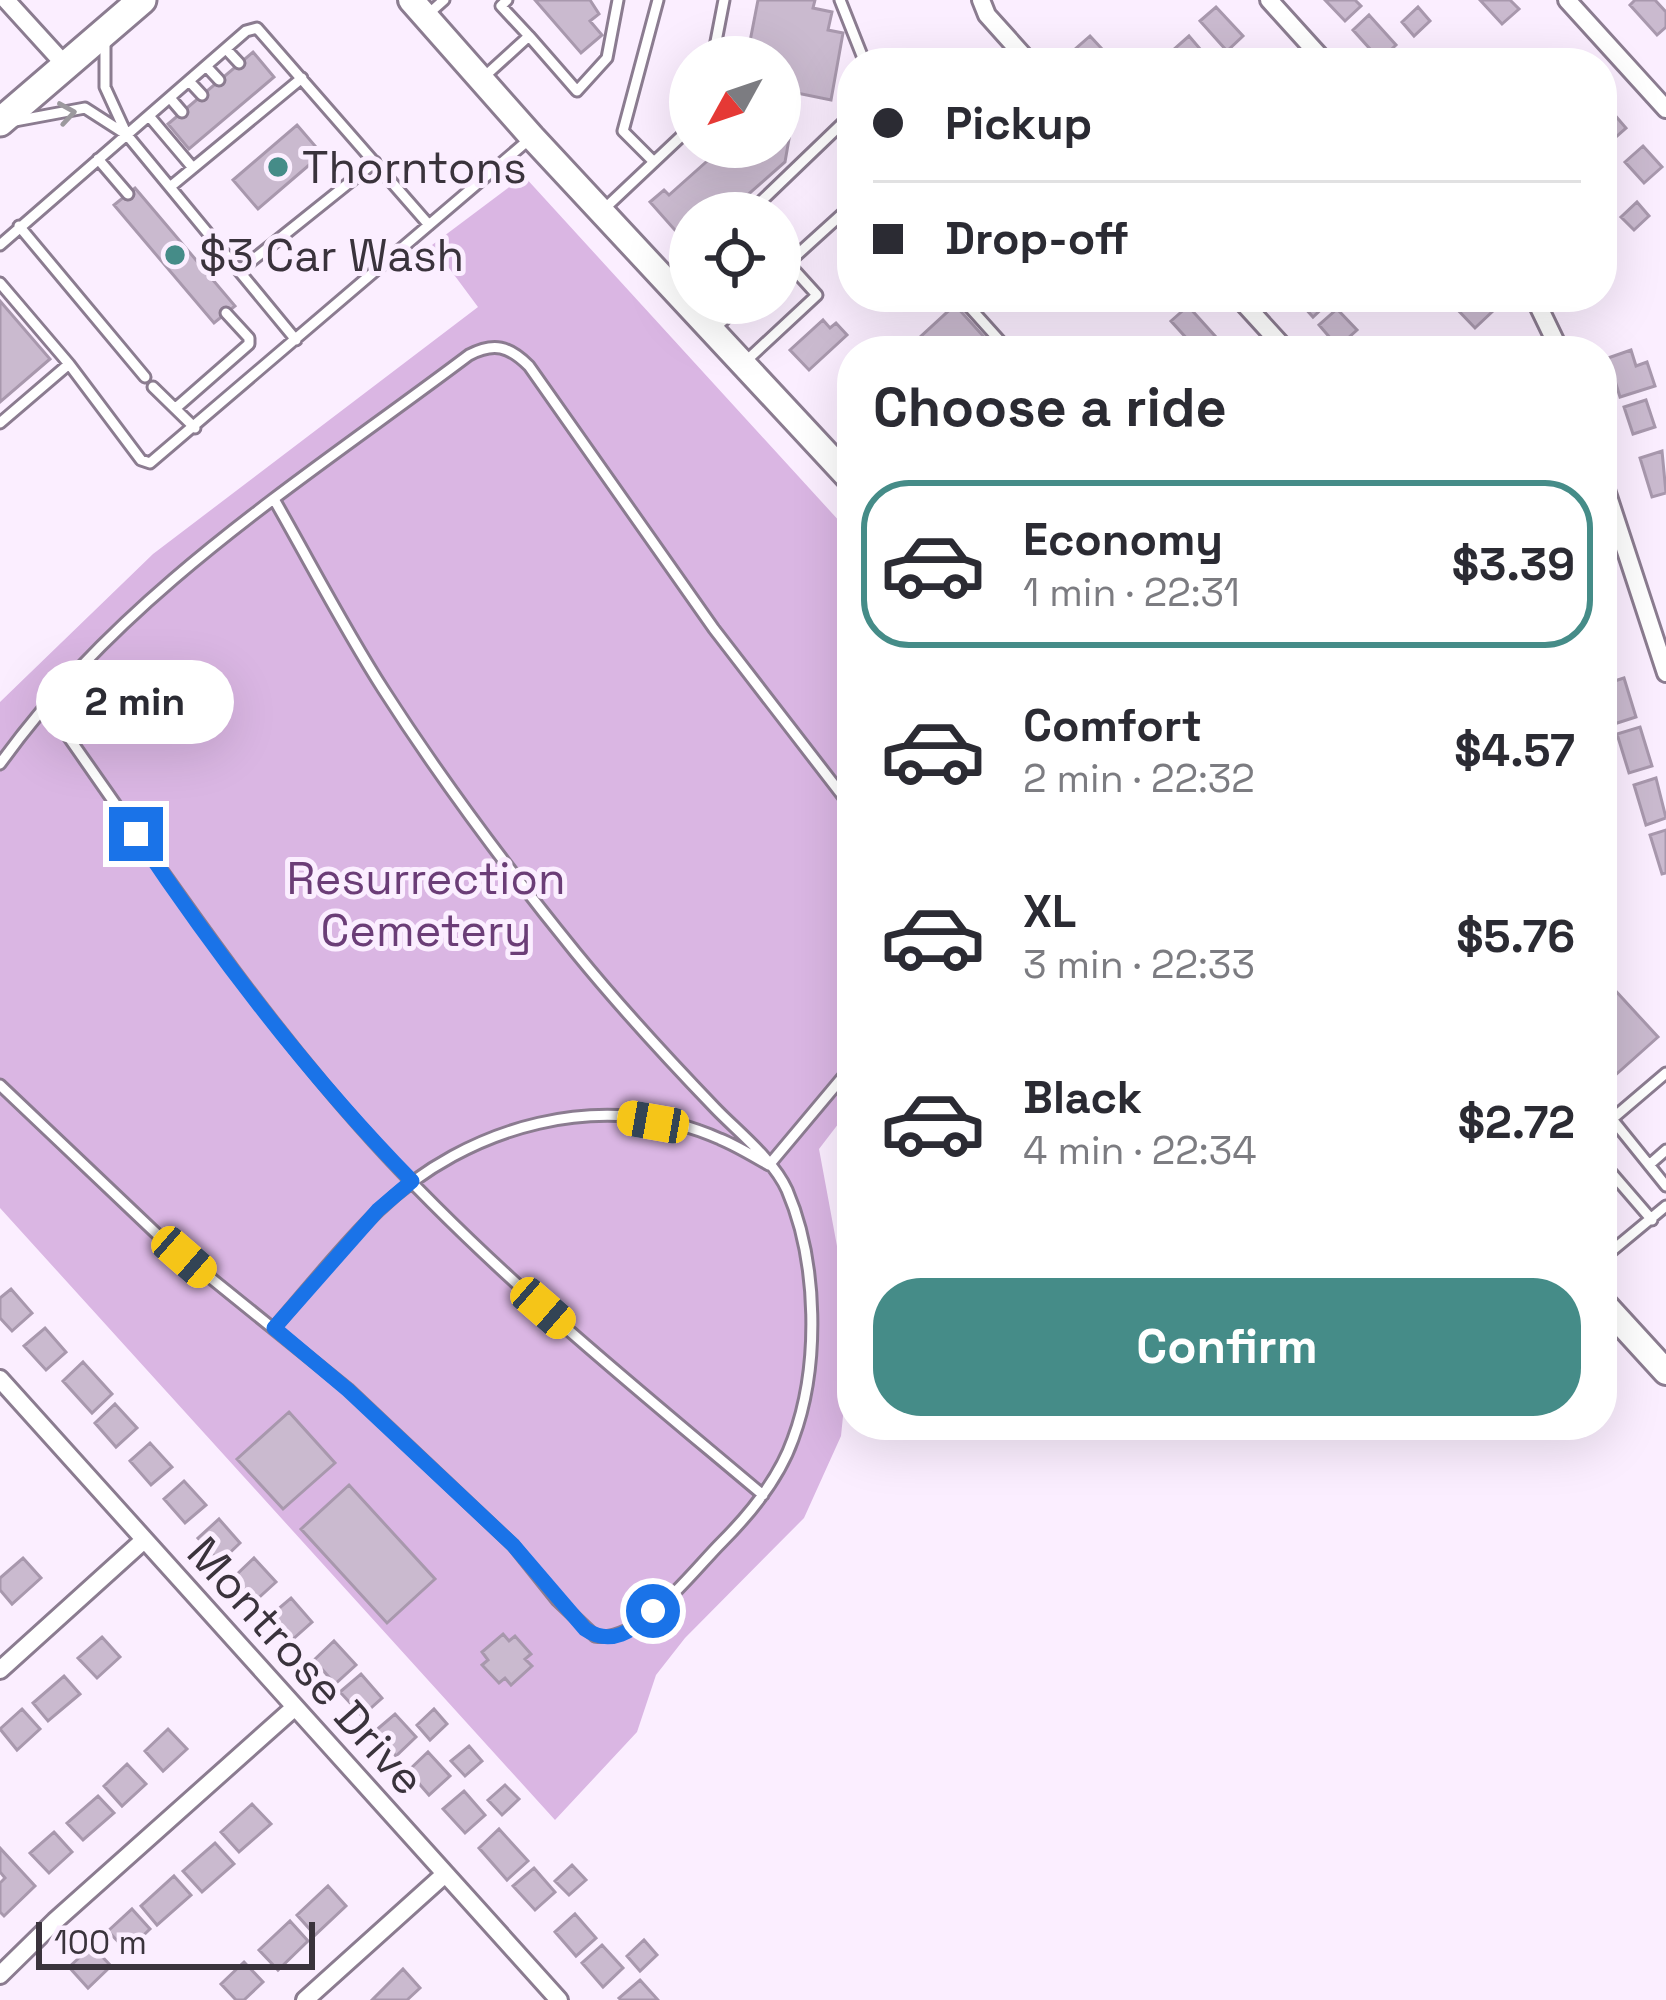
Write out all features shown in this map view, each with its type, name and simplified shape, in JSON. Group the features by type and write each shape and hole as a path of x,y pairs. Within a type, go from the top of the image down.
{"main road":[{"path":"0,122 142,0"},
{"path":"427,5 481,80 669,284"},
{"path":"706,324 837,465"},
{"path":"1617,1318 1666,1372"}],"street":[{"path":"6,0 66,66"},
{"path":"981,0 987,15 1017,48"},
{"path":"1269,0 1312,48"},
{"path":"1568,0 1611,48"},
{"path":"1617,54 1666,109"},
{"path":"1252,312 1273,336"},
{"path":"1617,524 1666,674"},
{"name":"Montrose Drive","path":"0,1379 559,2000"},
{"path":"0,1670 144,1540"},
{"path":"0,1975 295,1707"},
{"path":"305,2000 445,1874"}],"lane":[{"path":"507,0 500,6 578,91 607,58 618,0"},
{"path":"654,162 623,131 658,0"},
{"path":"717,36 724,0"},
{"path":"840,0 859,48"},
{"path":"0,244 246,31 257,28 429,225"},
{"path":"104,33 106,88 127,135 296,340"},
{"path":"481,80 530,37"},
{"path":"226,49 239,64"},
{"path":"206,66 219,80"},
{"path":"170,187 302,78"},
{"path":"189,81 202,95"},
{"path":"260,88 272,102"},
{"path":"170,98 182,112"},
{"path":"240,105 251,119"},
{"path":"0,122 85,109 127,135"},
{"path":"149,116 193,168"},
{"path":"224,120 235,133"},
{"path":"771,192 837,128"},
{"path":"203,137 215,150"},
{"path":"0,283 141,460 150,464 532,137"},
{"path":"602,211 669,148"},
{"path":"98,159 128,194"},
{"path":"239,271 375,162"},
{"path":"801,251 837,218"},
{"path":"19,226 146,376"},
{"path":"801,281 817,295 801,310"},
{"path":"973,312 995,336"},
{"path":"176,407 249,344 226,313"},
{"path":"712,331 720,324"},
{"path":"742,364 785,324"},
{"path":"0,764 110,633 208,548 469,355 484,347 507,347 529,366 714,628 837,788"},
{"path":"0,423 69,364"},
{"path":"153,387 195,428"},
{"path":"0,1085 207,1278 348,1390 513,1545 573,1618 595,1636 615,1636 639,1625 737,1527 763,1495 792,1443 801,1413 810,1321 802,1247 785,1186 634,1021 470,816 383,688 275,500"},
{"path":"46,705 229,968 330,1092 412,1181 543,1308 763,1495"},
{"path":"1617,1115 1666,1073"},
{"path":"769,1165 837,1084"},
{"path":"274,1328 378,1210 412,1181 438,1162 505,1132 542,1120 629,1118 717,1137 769,1165"},
{"path":"1617,1125 1666,1186"},
{"path":"1649,1165 1666,1150"},
{"path":"1617,1179 1652,1220"},
{"path":"1617,1247 1666,1206"}],"green space":[{"name":"Resurrection Cemetery","path":"524,176 837,519 837,1126 819,1149 837,1246 839,1440 804,1518 685,1638 656,1675 637,1732 555,1820 0,1208 0,702 153,554 478,307 432,245"}],"building":[{"path":"535,0 590,0 599,14 590,21 602,35 581,53"},
{"path":"758,0 815,0 813,8 832,12 828,30 843,33 831,100 801,94 801,36 751,36"},
{"path":"1325,0 1355,0 1361,6 1345,21"},
{"path":"1480,0 1510,0 1519,9 1502,24"},
{"path":"1635,0 1655,0 1666,12 1666,27 1657,35 1630,5"},
{"path":"1216,7 1243,36 1224,48 1200,21"},
{"path":"1418,7 1430,21 1414,36 1402,22"},
{"path":"1369,15 1396,45 1369,48 1353,30"},
{"path":"1090,36 1101,48 1076,48"},
{"path":"1189,36 1199,48 1175,48"},
{"name":"Thorntons","path":"253,52 274,77 189,149 168,124"},
{"name":"Thorntons","path":"297,125 322,154 258,209 233,180"},
{"path":"1643,146 1662,167 1644,183 1625,162"},
{"path":"699,168 778,168 751,192 672,192"},
{"name":"$3 Car Wash","path":"135,188 235,306 214,323 114,205"},
{"path":"664,190 669,195 669,223 650,202"},
{"path":"1637,202 1649,216 1634,230 1621,217"},
{"path":"0,301 50,359 0,402"},
{"path":"947,312 961,312 983,336 921,336"},
{"path":"1181,312 1193,312 1215,336 1184,336 1171,321"},
{"path":"1340,312 1357,330 1350,336 1328,336 1319,325"},
{"path":"1460,312 1492,312 1475,328"},
{"path":"823,320 830,328 836,323 847,335 837,336 837,344 809,370 790,350"},
{"path":"1631,350 1636,366 1647,362 1655,386 1620,397 1617,355"},
{"path":"1646,400 1655,427 1633,434 1624,407"},
{"path":"1662,451 1666,493 1652,497 1640,458"},
{"path":"1624,678 1636,717 1617,723 1617,680"},
{"path":"1640,727 1652,766 1629,773 1617,734"},
{"path":"1656,778 1666,818 1646,825 1634,785"},
{"path":"1666,830 1666,873 1662,874 1650,835"},
{"path":"1617,992 1658,1037 1617,1074"},
{"path":"11,1289 32,1313 12,1331 0,1318 0,1298"},
{"path":"45,1328 66,1352 46,1370 24,1346"},
{"path":"83,1362 112,1394 92,1413 63,1381"},
{"path":"115,1404 137,1428 116,1447 95,1423"},
{"path":"289,1412 335,1463 283,1509 237,1459"},
{"path":"150,1443 172,1467 151,1485 130,1461"},
{"path":"184,1481 206,1505 185,1523 164,1499"},
{"path":"349,1485 435,1579 387,1623 301,1529"},
{"path":"219,1519 240,1543 220,1562 198,1538"},
{"path":"23,1558 41,1578 12,1604 0,1590 0,1578"},
{"path":"254,1558 276,1582 255,1601 234,1577"},
{"path":"291,1598 312,1622 292,1640 270,1616"},
{"path":"503,1634 509,1641 515,1636 531,1654 525,1659 532,1666 511,1685 505,1678 499,1683 482,1665 488,1660 482,1652"},
{"path":"102,1637 120,1657 97,1678 78,1658"},
{"path":"334,1641 356,1665 335,1684 314,1660"},
{"path":"361,1674 382,1698 362,1716 340,1692"},
{"path":"64,1676 80,1694 48,1721 33,1703"},
{"path":"22,1709 40,1729 17,1750 0,1729"},
{"path":"434,1709 447,1724 430,1740 417,1725"},
{"path":"395,1714 416,1737 396,1756 374,1732"},
{"path":"168,1729 187,1749 163,1771 145,1751"},
{"path":"469,1746 482,1761 465,1776 451,1761"},
{"path":"428,1752 450,1776 429,1795 408,1771"},
{"path":"127,1764 146,1784 122,1806 104,1786"},
{"path":"505,1785 519,1799 502,1815 488,1800"},
{"path":"464,1791 485,1815 465,1833 443,1809"},
{"path":"98,1796 114,1813 83,1840 67,1823"},
{"path":"252,1804 271,1824 239,1852 221,1832"},
{"path":"499,1829 528,1861 507,1880 479,1848"},
{"path":"54,1832 72,1852 49,1873 30,1853"},
{"path":"215,1843 234,1864 202,1892 183,1871"},
{"path":"0,1848 35,1886 4,1916 0,1912 0,1883 5,1878 0,1872"},
{"path":"572,1865 586,1880 569,1895 555,1881"},
{"path":"534,1868 555,1892 535,1910 513,1886"},
{"path":"174,1876 191,1895 157,1925 141,1906"},
{"path":"328,1886 346,1906 315,1935 297,1915"},
{"path":"132,1909 150,1929 127,1951 108,1931"},
{"path":"575,1914 596,1938 576,1956 555,1932"},
{"path":"290,1921 308,1941 278,1970 259,1950"},
{"path":"644,1940 657,1955 640,1971 627,1956"},
{"path":"602,1945 623,1968 603,1987 582,1963"},
{"path":"92,1946 111,1966 88,1988 69,1967"},
{"path":"244,1962 263,1982 244,2000 236,2000 221,1984"},
{"path":"403,1969 420,1988 407,2000 372,2000"},
{"path":"640,1980 658,2000 619,1998"}],"place":[{"name":"Thorntons","path":"278,167"},
{"name":"$3 Car Wash","path":"175,255"}],"route":[{"path":"136,834 281,1034 412,1181 378,1210 274,1328 348,1390 513,1545 585,1629 595,1636 615,1636 639,1625 653,1611"}]}
